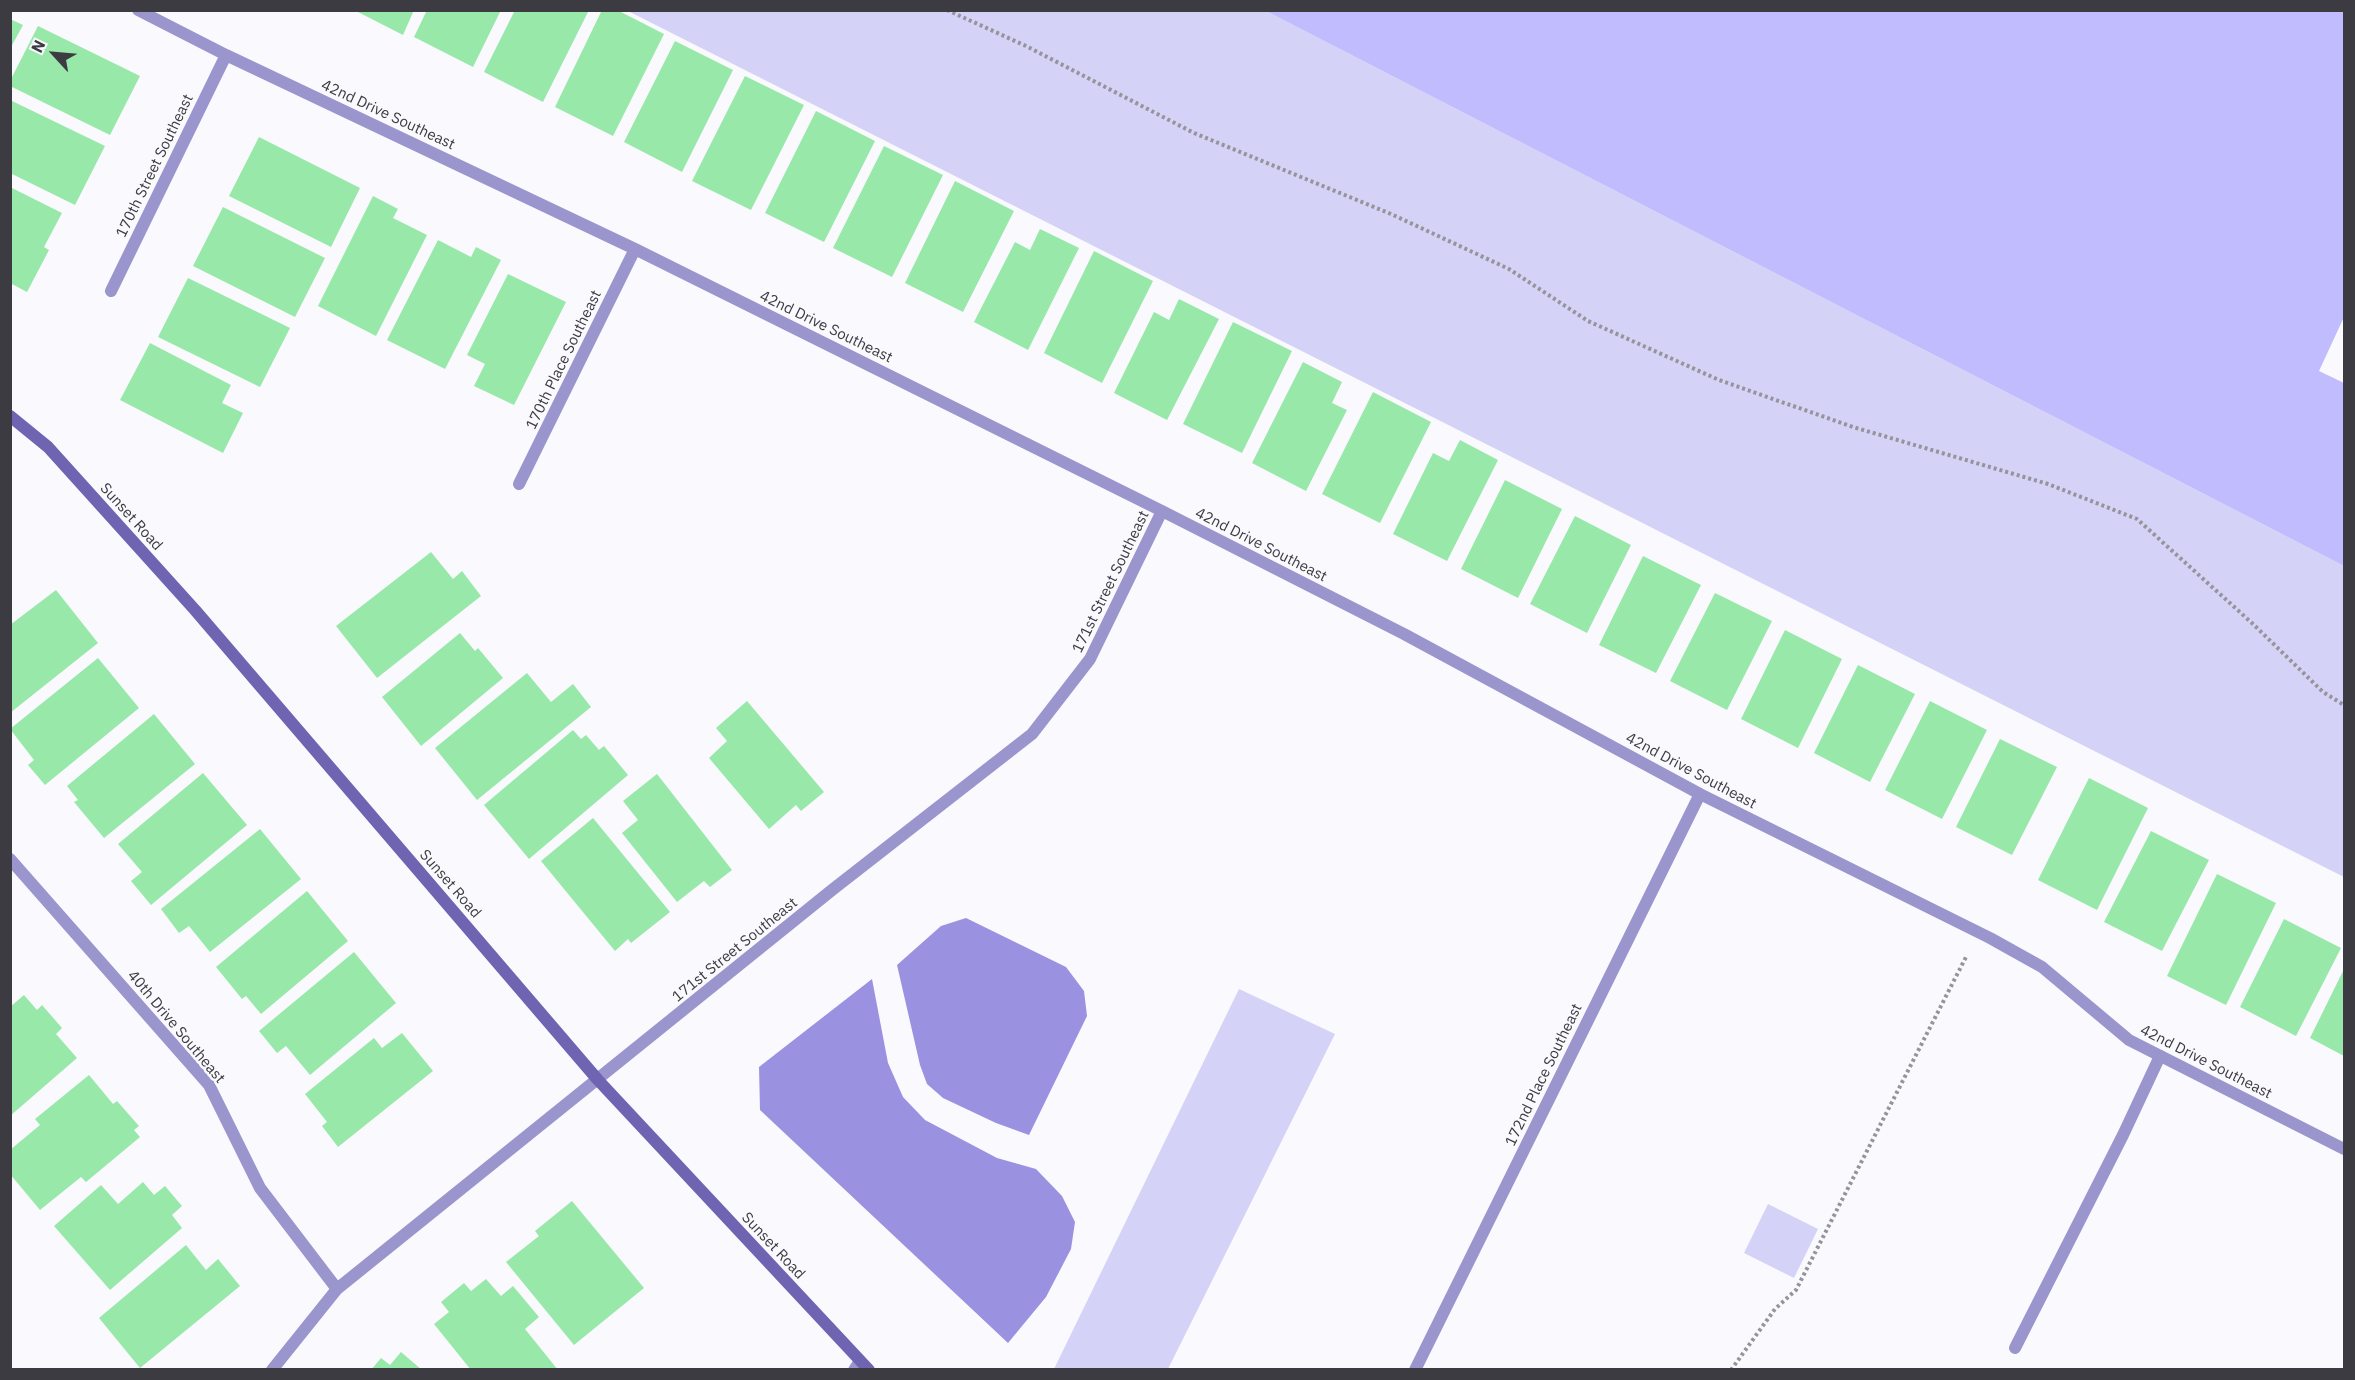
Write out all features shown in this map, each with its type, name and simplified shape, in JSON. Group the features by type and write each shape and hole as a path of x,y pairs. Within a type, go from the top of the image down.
{"street":[{"name":"42nd Drive Southeast","path":"138,10 226,55 635,249 1404,634 1700,794 1979,932 2043,967 2128,1040 2344,1149"},
{"name":"170th Street Southeast","path":"111,291 226,55"},
{"name":"170th Place Southeast","path":"519,484 635,249"},
{"name":"Sunset Road","path":"10,416 48,447 187,602 598,1080 861,1367"},
{"name":"171st Street Southeast","path":"272,1370 337,1289 832,890 1032,734 1090,659 1162,511"},
{"name":"172nd Place Southeast","path":"1415,1370 1700,794"},
{"name":"40th Drive Southeast","path":"10,859 209,1085 260,1188 337,1289"},
{"path":"2014,1348 2123,1135 2160,1056"}],"path":[{"path":"947,10 1026,46 1194,133 1391,214 1509,269 1588,321 1719,380 1853,427 2048,484 2137,519 2324,692 2344,705"},
{"path":"1731,1370 1775,1309 1796,1290 1979,932"}],"shaded area":[{"path":"628,11 1266,11 2344,566 2344,877"},
{"path":"1266,11 2344,11 2344,317 2319,371 2344,383 2344,566"},
{"path":"966,918 1066,967 1084,991 1087,1016 1029,1135 996,1123 943,1098 927,1084 920,1065 897,965 941,926"},
{"path":"872,979 888,1063 903,1097 925,1120 997,1158 1036,1169 1062,1196 1075,1222 1071,1249 1046,1297 1008,1343 760,1110 759,1067"},
{"path":"1239,989 1335,1034 1168,1369 1054,1369"},
{"path":"1768,1204 1818,1229 1794,1278 1744,1253"}],"building":[{"path":"354,10 414,10 403,35"},
{"path":"427,10 501,10 473,67 414,37"},
{"path":"515,10 589,10 543,102 484,72"},
{"path":"602,10 617,10 664,34 613,136 555,107"},
{"path":"10,19 23,25 10,49"},
{"path":"38,26 140,76 110,135 10,86 10,81"},
{"path":"675,41 733,70 682,172 624,142"},
{"path":"745,76 804,105 751,210 692,181"},
{"path":"10,100 105,146 75,205 10,173"},
{"path":"816,111 875,141 824,242 765,213"},
{"path":"259,137 360,188 331,247 229,196"},
{"path":"884,146 943,175 892,277 833,248"},
{"path":"955,181 1014,211 963,312 905,283"},
{"path":"10,187 62,213 44,247 49,250 27,292 10,283"},
{"path":"373,196 398,209 393,218 427,235 376,336 318,306"},
{"path":"223,207 325,258 295,317 193,266"},
{"path":"1040,229 1079,248 1028,350 974,322 1015,242 1030,250"},
{"path":"438,240 471,257 476,247 501,260 445,369 387,340"},
{"path":"1094,251 1153,281 1102,383 1044,353"},
{"path":"508,274 566,302 514,405 474,386 485,364 467,355"},
{"path":"188,278 290,328 260,387 158,337"},
{"path":"1179,299 1219,319 1167,420 1114,393 1154,312 1169,320"},
{"path":"1233,322 1292,351 1242,453 1183,424"},
{"path":"150,343 231,385 222,403 243,413 223,453 120,400"},
{"path":"1303,362 1342,382 1332,403 1347,410 1306,491 1252,463"},
{"path":"1373,392 1431,422 1380,523 1322,494"},
{"path":"1460,440 1498,460 1447,561 1393,534 1433,453 1449,461"},
{"path":"1505,480 1562,509 1518,598 1461,569"},
{"path":"1575,516 1631,545 1587,633 1530,604"},
{"path":"431,552 453,579 462,571 481,596 377,678 336,626"},
{"path":"1643,556 1701,585 1656,673 1599,645"},
{"path":"56,590 98,643 10,713 10,625"},
{"path":"1715,593 1772,621 1727,710 1670,681"},
{"path":"1785,630 1842,659 1798,748 1741,719"},
{"path":"460,633 475,651 478,648 503,678 421,746 382,697"},
{"path":"98,658 139,708 45,785 28,765 34,760 10,729"},
{"path":"1858,665 1915,694 1870,782 1814,753"},
{"path":"527,673 551,702 573,684 591,707 477,800 435,748"},
{"path":"747,701 824,792 801,811 796,805 769,829 709,758 727,741 716,728"},
{"path":"1930,701 1987,730 1942,819 1885,790"},
{"path":"154,714 195,764 104,838 74,802 78,800 67,786"},
{"path":"573,730 581,739 586,735 599,750 604,746 628,775 529,859 484,805"},
{"path":"2000,739 2057,767 2012,855 1956,827"},
{"path":"203,773 247,825 151,905 131,881 142,872 118,844"},
{"path":"657,774 732,870 710,887 704,881 677,902 622,833 638,820 623,801"},
{"path":"2089,778 2148,808 2097,910 2038,880"},
{"path":"593,818 670,912 631,943 628,939 615,951 541,861"},
{"path":"260,829 301,879 210,952 189,926 179,933 161,909"},
{"path":"2151,831 2209,860 2162,951 2104,922"},
{"path":"2217,874 2276,903 2226,1005 2167,976"},
{"path":"307,891 348,941 261,1014 246,996 242,999 216,967"},
{"path":"2284,919 2341,948 2296,1036 2240,1007"},
{"path":"354,952 396,1003 310,1075 286,1046 277,1053 259,1031"},
{"path":"2344,969 2344,1056 2310,1038"},
{"path":"24,995 37,1010 42,1005 62,1028 56,1034 77,1058 10,1116 10,1007"},
{"path":"402,1033 433,1071 338,1147 322,1126 327,1122 305,1094 374,1038 382,1048"},
{"path":"89,1075 113,1104 117,1101 139,1126 134,1130 140,1137 86,1182 81,1177 40,1210 10,1174 10,1150 40,1125 35,1119"},
{"path":"143,1182 154,1195 165,1186 182,1206 172,1215 182,1228 110,1290 54,1226 101,1185 118,1204"},
{"path":"572,1201 644,1288 574,1345 506,1262 539,1236 535,1231"},
{"path":"186,1245 206,1270 218,1259 240,1286 140,1368 99,1318"},
{"path":"486,1279 501,1296 513,1286 539,1317 525,1329 558,1370 471,1370 434,1324 449,1312 441,1302 464,1283 471,1291"},
{"path":"401,1352 422,1370 371,1370 381,1358 390,1365"}]}
